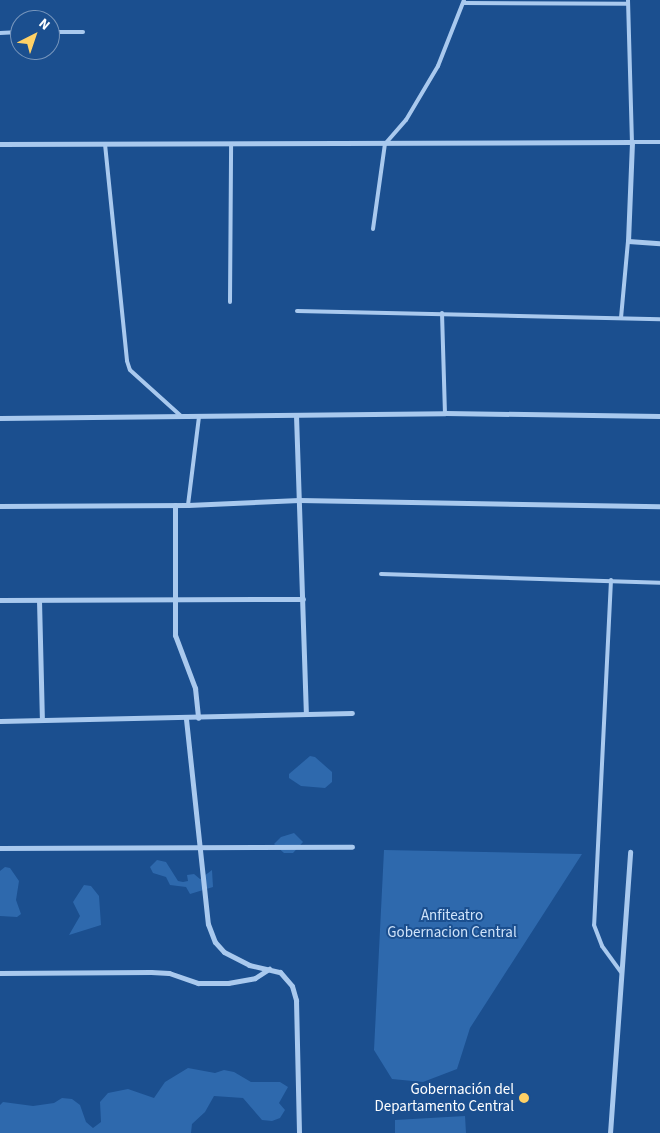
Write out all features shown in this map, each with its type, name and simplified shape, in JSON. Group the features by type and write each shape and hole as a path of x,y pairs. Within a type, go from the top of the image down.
{"street":[{"path":"0,144 632,142 628,241 660,242"},
{"path":"0,418 445,413 660,416"},
{"path":"296,415 306,714"},
{"path":"0,506 188,505 299,500 660,506"},
{"path":"175,505 175,635 195,688 198,718"},
{"path":"0,600 303,599"},
{"path":"39,600 42,720"},
{"path":"0,721 186,719 352,713"},
{"path":"186,719 202,848 208,924 215,942 237,960 269,969 287,978 296,1000 299,1133"},
{"path":"0,848 352,847"},
{"path":"610,1133 630,852"},
{"path":"0,973 160,972 198,983 228,982 254,978 269,969"}],"lane":[{"path":"373,229 385,144 424,92 448,46 464,2 628,2 632,142 660,142"},
{"path":"60,32 83,32"},
{"path":"105,144 127,361 130,370 181,416"},
{"path":"230,302 231,144"},
{"path":"622,318 628,241"},
{"path":"297,311 660,319"},
{"path":"442,313 445,413"},
{"path":"188,505 199,417"},
{"path":"381,574 660,583"},
{"path":"611,580 594,925 602,946 621,972"}],"green space":[{"path":"310,756 315,757 332,772 332,782 325,788 301,786 289,778 289,774"},
{"path":"294,833 303,842 293,853 284,853 274,844 281,837"},
{"name":"Anfiteatro Gobernacion Central","path":"384,850 582,854 470,1028 457,1069 423,1082 392,1079 374,1050"},
{"path":"157,860 166,862 178,881 183,882 188,881 187,875 194,874 200,879 212,870 213,887 190,894 186,887 170,885 166,877 153,873 150,867"},
{"path":"5,867 10,868 19,881 16,900 21,914 17,917 0,916 0,871"},
{"path":"84,885 91,886 99,896 101,925 69,935 80,916 73,902"},
{"path":"188,1068 215,1073 224,1070 234,1072 251,1082 280,1082 288,1087 279,1103 285,1110 280,1118 272,1121 262,1120 243,1098 214,1096 205,1112 192,1124 191,1133 0,1133 0,1105 3,1102 33,1106 54,1103 62,1098 72,1099 80,1105 86,1122 93,1128 101,1122 100,1102 108,1093 128,1089 154,1098 165,1082"},
{"path":"465,1116 466,1133 395,1133 395,1120"}],"place":[{"name":"Gobernación del Departamento Central","path":"524,1098"}]}
